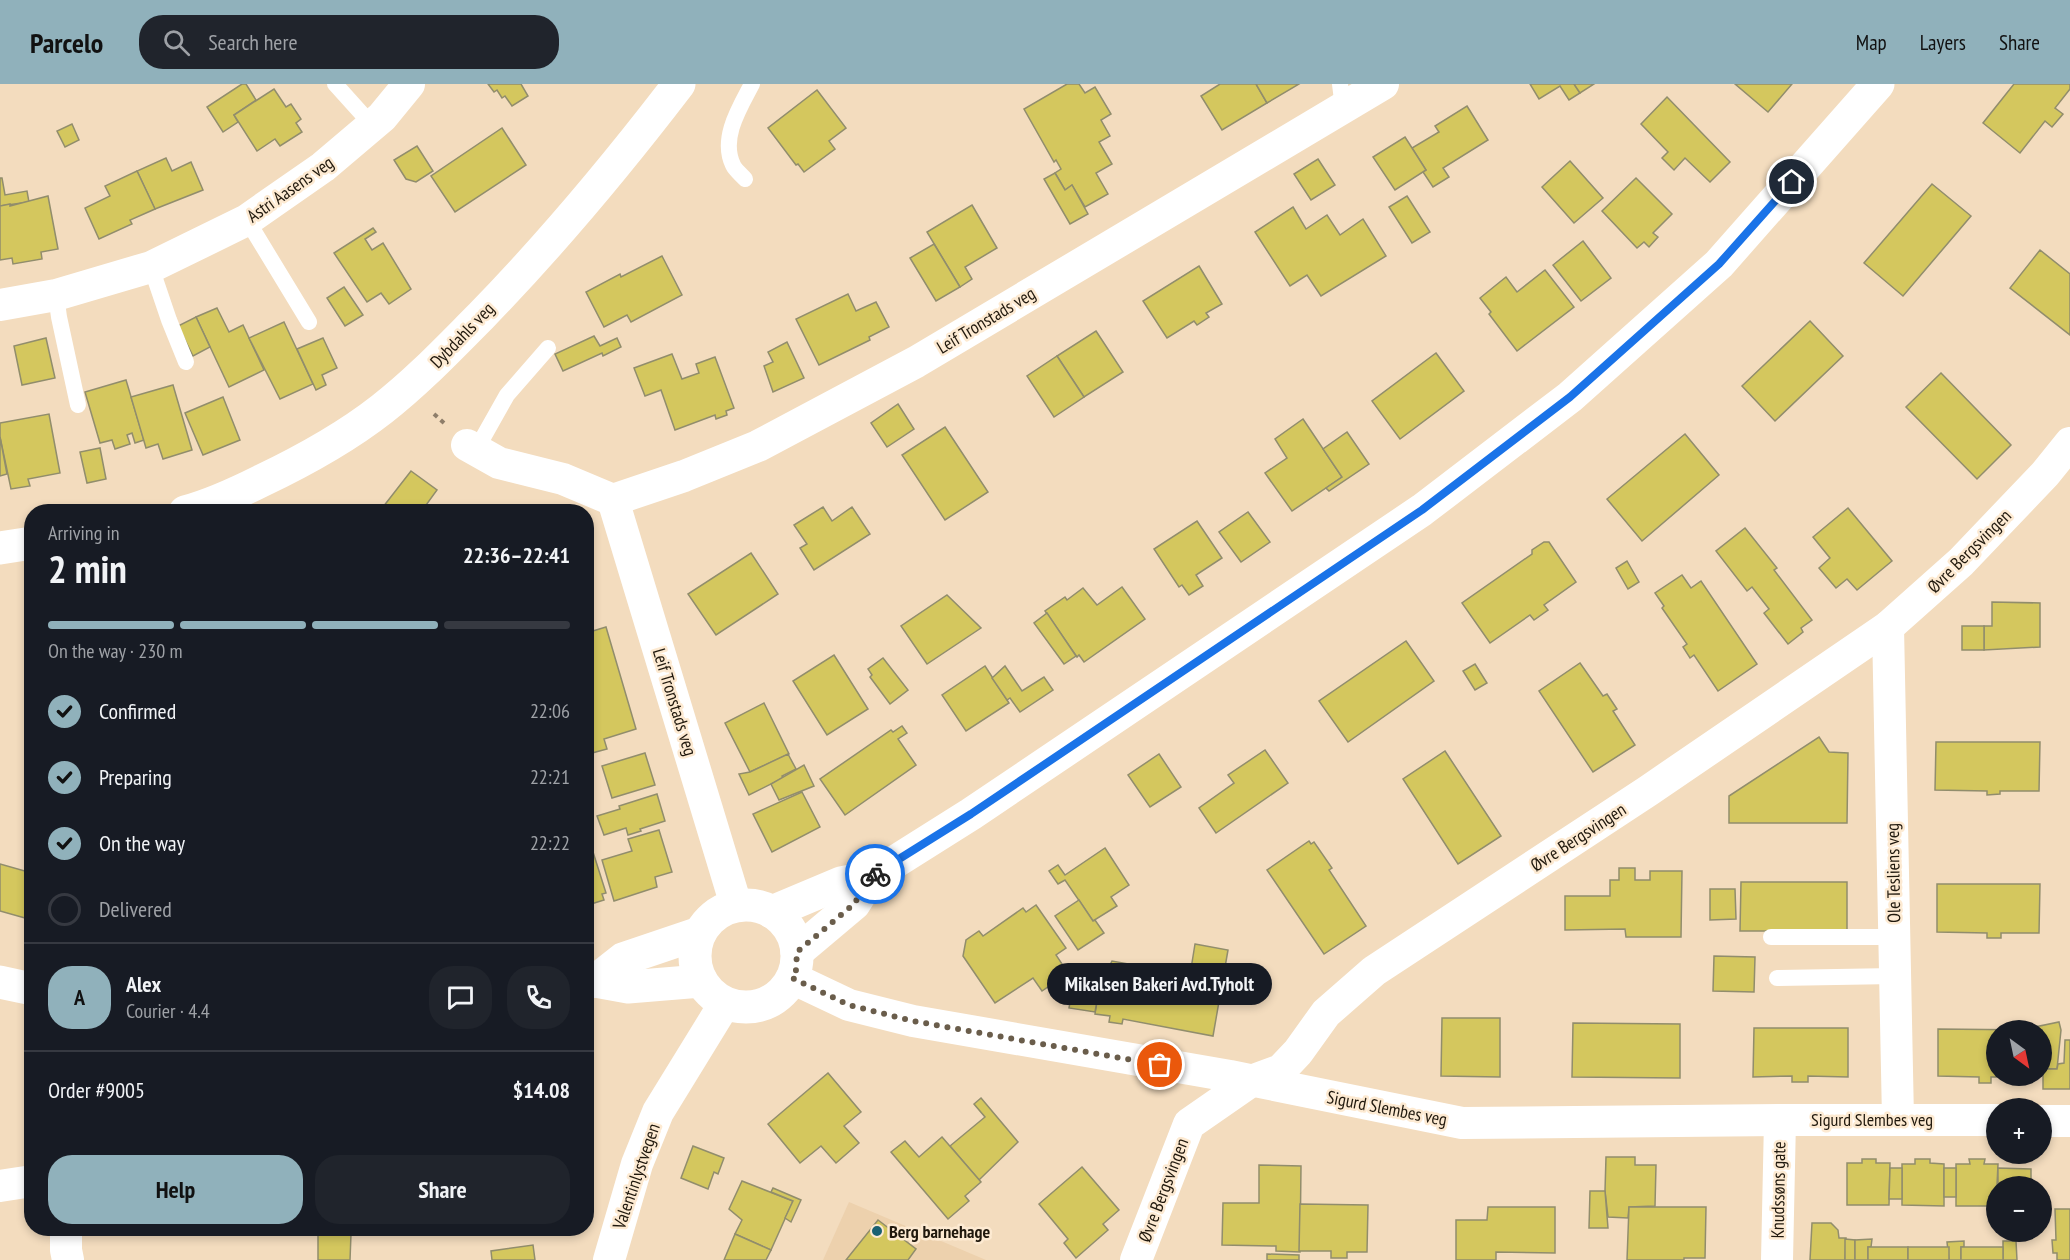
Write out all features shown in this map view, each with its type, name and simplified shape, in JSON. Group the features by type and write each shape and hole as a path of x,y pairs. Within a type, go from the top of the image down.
{"street":[{"name":"Astri Aasens veg","path":"0,305 56,295 152,267 247,220 324,167 382,117 409,84"},
{"name":"Dybdahls veg","path":"206,504 247,488 334,442 381,410 425,373 512,284 586,200 679,84"},
{"name":"Leif Tronstads veg","path":"736,905 613,500 684,476 758,446 906,368 1342,96 1383,84"},
{"path":"772,912 841,883 871,877 971,814 1422,510 1570,397 1719,264 1878,84"},
{"name":"Øvre Bergsvingen","path":"1136,1260 1189,1124 1251,1081 1281,1070 1299,1052 1326,1013 1374,971 1648,791 1888,627 1961,562 2045,474 2070,443"},
{"path":"472,447 499,463 563,479 613,500"},
{"path":"0,548 24,544"},
{"name":"Ole Tesliens veg","path":"1888,627 1898,1119"},
{"path":"795,965 792,933 780,917 772,912 748,905 736,905 709,920 700,933 695,957 701,981 712,994 725,1003 740,1007 756,1006 771,1001 784,991 795,965 854,904 871,877"},
{"path":"594,980 623,959 700,933"},
{"name":"Sigurd Slembes veg","path":"795,965 849,1005 913,1021 1251,1081 1462,1123 1986,1120"},
{"path":"594,982 628,987 701,981"},
{"path":"0,982 24,988"},
{"name":"Valentinlystvegen","path":"609,1260 637,1164 658,1112 725,1003"},
{"name":"Knudssøns gate","path":"1777,1260 1780,1120"},
{"path":"2052,1121 2070,1121"},
{"path":"0,1186 24,1182"},
{"path":"66,1236 68,1260"}],"lane":[{"path":"334,84 372,125"},
{"path":"745,179 733,165 730,146 733,121 752,84"},
{"path":"247,220 309,322"},
{"path":"152,267 169,320 186,362"},
{"path":"56,295 78,405"},
{"path":"472,447 507,395 548,348"},
{"path":"1771,937 1894,937"},
{"path":"1777,978 1895,976"}],"shaded area":[{"name":"Berg barnehage","path":"849,1202 986,1260 823,1260"}],"building":[{"path":"242,84 246,84 256,100 234,115 238,122 223,132 207,107"},
{"path":"488,84 521,84 528,96 512,106 505,96 502,98 497,90 494,92"},
{"path":"1067,84 1079,84 1085,93 1095,87 1111,114 1101,120 1110,136 1099,142 1112,164 1096,173 1108,194 1085,207 1072,185 1065,190 1055,173 1061,169 1056,160 1054,162 1024,109"},
{"path":"1220,84 1256,84 1267,103 1222,130 1201,96"},
{"path":"1256,84 1299,84 1267,103"},
{"path":"1530,84 1574,84 1580,93 1569,100 1560,86 1539,99"},
{"path":"1574,84 1594,84 1580,93"},
{"path":"1735,84 1792,84 1768,112"},
{"path":"2014,84 2070,84 2070,89 2055,108 2063,114 2052,127 2045,121 2020,153 1983,123"},
{"path":"274,89 286,107 291,104 301,119 296,123 302,132 280,146 275,139 257,151 234,115"},
{"path":"817,90 846,128 829,141 835,149 804,172 768,128"},
{"path":"1667,97 1730,162 1710,182 1685,158 1674,170 1662,158 1668,152 1641,124"},
{"path":"1467,106 1488,140 1443,168 1449,177 1433,187 1423,172 1426,170 1412,148 1439,132 1435,126"},
{"path":"72,124 79,140 65,147 57,131"},
{"path":"502,128 526,165 455,212 431,176"},
{"path":"1405,137 1426,170 1395,190 1373,157"},
{"path":"417,146 433,171 416,182 406,179 394,160"},
{"path":"166,158 172,171 191,162 203,190 155,209 137,171"},
{"path":"1318,159 1335,185 1311,200 1294,174"},
{"path":"1570,161 1603,198 1574,223 1542,187"},
{"path":"137,171 155,209 130,220 132,224 99,239 85,208 110,196 105,186"},
{"path":"1055,173 1065,190 1072,185 1088,214 1070,224 1044,179"},
{"path":"0,178 2,178 5,195 27,191 29,202 0,206"},
{"path":"1636,178 1672,214 1653,233 1658,237 1649,247 1644,242 1637,248 1602,211"},
{"path":"1932,184 1971,216 1903,296 1864,263"},
{"path":"48,196 58,249 41,252 42,259 13,264 12,258 0,260 0,206 10,204 10,206"},
{"path":"1407,196 1430,232 1412,243 1389,207"},
{"path":"972,205 997,248 965,267 972,279 960,287 927,232"},
{"path":"1293,207 1306,229 1327,215 1340,235 1363,219 1386,256 1321,296 1307,275 1290,286 1255,232"},
{"path":"373,228 376,232 365,239 372,250 383,243 411,289 389,304 381,293 367,302 334,253"},
{"path":"1583,241 1611,278 1581,301 1553,265"},
{"path":"934,244 960,287 936,301 910,258"},
{"path":"2040,250 2070,274 2070,335 2010,288"},
{"path":"662,256 682,295 631,322 627,315 604,327 586,292"},
{"path":"1199,266 1222,304 1206,313 1209,317 1197,325 1194,321 1167,338 1143,301"},
{"path":"1545,270 1574,307 1517,351 1480,298 1506,277 1517,292"},
{"path":"344,287 363,315 345,326 327,298"},
{"path":"848,294 856,311 876,302 889,327 869,337 870,340 819,365 796,319"},
{"path":"217,308 229,332 243,325 264,370 229,387 196,317"},
{"path":"196,317 210,347 193,356 178,326"},
{"path":"1810,321 1843,356 1775,421 1742,386"},
{"path":"284,322 313,384 280,399 249,338"},
{"path":"1096,331 1123,372 1084,397 1057,356"},
{"path":"594,336 600,346 617,338 621,347 563,371 555,354"},
{"path":"46,338 55,378 22,385 14,346"},
{"path":"323,338 337,368 322,375 326,385 316,390 297,349"},
{"path":"787,342 804,378 773,392 764,366 773,362 768,352"},
{"path":"1436,353 1464,391 1400,439 1372,401"},
{"path":"672,354 682,379 699,373 696,364 715,357 734,408 726,411 727,415 716,419 715,415 675,430 661,390 645,396 634,368"},
{"path":"1057,356 1084,397 1054,417 1027,376"},
{"path":"1941,373 2011,445 1977,479 1906,407"},
{"path":"126,380 144,440 135,443 132,433 127,435 130,444 115,449 112,440 100,443 85,392"},
{"path":"173,385 192,450 163,459 158,444 146,448 131,397"},
{"path":"223,397 240,440 203,455 185,413"},
{"path":"898,404 914,429 887,447 871,423"},
{"path":"49,414 60,473 28,479 30,486 11,489 0,437 0,423"},
{"path":"1303,419 1342,477 1292,511 1265,473 1287,458 1275,439"},
{"path":"945,427 988,492 945,520 902,455"},
{"path":"1347,432 1369,464 1329,491 1326,488 1342,477 1323,449"},
{"path":"1685,434 1719,475 1642,541 1607,499"},
{"path":"0,437 7,474 0,476"},
{"path":"100,448 106,479 87,483 80,452"},
{"path":"411,471 437,490 427,504 385,504"},
{"path":"823,507 832,521 852,507 870,534 814,570 800,548 807,544 794,525"},
{"path":"1848,508 1892,561 1857,590 1847,579 1836,588 1819,568 1830,558 1813,537"},
{"path":"1248,512 1270,542 1241,562 1219,532"},
{"path":"1197,521 1222,558 1196,575 1203,586 1189,595 1182,585 1179,587 1154,549"},
{"path":"1745,528 1777,568 1774,570 1812,620 1801,628 1803,632 1788,644 1764,613 1769,609 1752,587 1747,591 1716,551"},
{"path":"1544,542 1549,542 1576,582 1544,605 1548,610 1534,620 1530,615 1490,643 1462,603 1532,554 1532,550"},
{"path":"751,553 778,594 716,635 688,594"},
{"path":"1627,561 1639,582 1628,589 1616,568"},
{"path":"1682,575 1691,588 1701,581 1757,664 1718,691 1694,655 1690,658 1683,647 1687,644 1662,608 1664,606 1655,593"},
{"path":"1122,587 1145,619 1084,662 1079,655 1077,657 1045,611 1065,597 1067,600 1083,588 1097,605"},
{"path":"947,595 981,628 927,664 901,626"},
{"path":"1992,602 2040,603 2040,647 1984,650 1984,626 1992,626"},
{"path":"1047,613 1076,656 1064,664 1034,623"},
{"path":"1962,626 1984,626 1984,650 1962,650"},
{"path":"606,627 636,729 604,739 607,749 594,752 594,631"},
{"path":"1406,641 1434,681 1348,742 1319,701"},
{"path":"834,655 868,709 827,735 793,681"},
{"path":"883,658 908,690 890,704 870,677 872,675 868,669"},
{"path":"1580,663 1603,696 1607,694 1617,709 1613,711 1635,745 1593,772 1539,691"},
{"path":"1475,664 1487,683 1475,690 1463,671"},
{"path":"985,666 1009,703 966,731 942,695"},
{"path":"1005,666 1022,691 1044,677 1053,690 1020,712 1010,698 1007,700 992,678"},
{"path":"764,703 789,754 750,772 725,723"},
{"path":"902,726 907,733 898,739 916,765 845,815 820,779 891,730 893,732"},
{"path":"1819,737 1829,752 1848,753 1847,823 1729,823 1729,796"},
{"path":"1936,742 2040,742 2039,791 2000,791 2000,794 1987,795 1987,791 1935,790"},
{"path":"1265,750 1288,783 1216,833 1199,808 1234,783 1228,775"},
{"path":"1445,751 1501,836 1458,864 1403,779"},
{"path":"645,753 655,785 612,798 602,766"},
{"path":"788,754 796,769 749,795 739,774 750,772"},
{"path":"1159,754 1181,787 1150,807 1128,775"},
{"path":"804,765 814,786 779,800 771,784"},
{"path":"802,792 820,827 772,852 753,814"},
{"path":"657,794 665,821 628,835 626,828 604,835 597,816 620,809 619,806"},
{"path":"659,830 672,872 655,877 657,887 614,901 602,860 632,851 628,839"},
{"path":"1309,841 1311,844 1314,842 1332,868 1329,870 1366,926 1324,954 1267,870"},
{"path":"1105,848 1129,885 1111,897 1117,906 1093,921 1065,880 1058,884 1049,871 1058,865 1065,875"},
{"path":"594,855 606,893 602,894 604,900 594,903"},
{"path":"0,864 24,871 24,918 0,911"},
{"path":"1619,868 1635,868 1635,880 1650,880 1650,871 1682,871 1681,937 1626,937 1625,929 1565,930 1565,896 1610,896 1610,880 1619,880"},
{"path":"1741,882 1847,882 1847,931 1740,931"},
{"path":"1937,884 2040,884 2039,933 2001,933 2001,938 1987,938 1987,933 1937,932"},
{"path":"1710,889 1735,889 1736,919 1710,920"},
{"path":"1079,900 1104,933 1078,950 1055,916"},
{"path":"1036,905 1066,948 1056,955 1068,973 1042,991 1033,978 995,1003 963,956 966,940 979,931 983,936 1023,908 1026,912"},
{"path":"1195,944 1228,950 1213,1036 1123,1019 1122,1024 1109,1022 1110,1016 1095,1014 1101,977 1103,978 1112,961 1190,975"},
{"path":"1714,956 1755,957 1754,992 1713,991"},
{"path":"1075,974 1101,979 1095,1012 1069,1008"},
{"path":"1442,1018 1500,1018 1500,1077 1441,1076"},
{"path":"2059,1022 2061,1030 2057,1069 2052,1069 2052,1023"},
{"path":"1573,1023 1680,1024 1680,1078 1572,1077"},
{"path":"1754,1028 1848,1028 1848,1077 1808,1076 1808,1082 1792,1082 1792,1076 1753,1077"},
{"path":"1938,1029 1986,1030 1986,1083 1979,1083 1979,1077 1938,1076"},
{"path":"2065,1040 2070,1040 2070,1089 2043,1089 2043,1086 2052,1086 2052,1069 2057,1069 2058,1064 2064,1063"},
{"path":"828,1073 861,1112 844,1126 859,1143 836,1163 821,1146 800,1163 768,1124"},
{"path":"981,1098 1018,1142 979,1180 950,1146 985,1117 974,1104"},
{"path":"942,1137 981,1182 965,1196 969,1201 948,1219 891,1152 905,1141 919,1157"},
{"path":"693,1146 724,1158 718,1174 714,1172 708,1189 681,1178"},
{"path":"1606,1157 1635,1157 1635,1165 1656,1165 1655,1206 1629,1207 1628,1218 1608,1217 1605,1191"},
{"path":"1862,1159 1876,1159 1876,1163 1890,1163 1889,1205 1847,1205 1847,1163 1862,1163"},
{"path":"1915,1159 1930,1159 1930,1163 1944,1164 1944,1206 1902,1205 1902,1164 1915,1164"},
{"path":"1969,1159 1985,1159 1984,1164 1998,1164 1997,1176 1986,1176 1986,1206 1956,1206 1956,1164 1970,1164"},
{"path":"1259,1165 1301,1166 1300,1252 1276,1251 1276,1246 1222,1245 1223,1203 1259,1203"},
{"path":"1082,1167 1119,1210 1103,1224 1108,1230 1076,1258 1064,1243 1068,1239 1039,1204"},
{"path":"1890,1168 1902,1168 1902,1199 1889,1199"},
{"path":"1944,1168 1956,1168 1956,1197 1944,1197"},
{"path":"1998,1168 2031,1169 2031,1176 1998,1176"},
{"path":"742,1181 793,1201 771,1250 735,1234 742,1220 729,1209"},
{"path":"773,1188 801,1200 791,1222 785,1218 793,1201 771,1192"},
{"path":"1590,1191 1605,1191 1608,1228 1589,1228"},
{"path":"1300,1204 1368,1205 1367,1252 1347,1252 1347,1258 1331,1258 1331,1251 1299,1251"},
{"path":"1488,1207 1555,1207 1555,1253 1496,1252 1496,1260 1456,1260 1456,1220 1487,1220"},
{"path":"1629,1207 1706,1207 1705,1258 1627,1260"},
{"path":"2055,1209 2070,1209 2070,1260 2057,1260 2057,1253 2053,1253 2052,1240 2056,1240"},
{"path":"878,1220 916,1249 908,1260 846,1260"},
{"path":"1812,1223 1831,1223 1838,1230 1839,1238 1846,1238 1845,1260 1810,1260"},
{"path":"735,1234 771,1250 766,1260 724,1260"},
{"path":"318,1236 351,1236 350,1260 318,1260"},
{"path":"1845,1239 1855,1240 1855,1260 1845,1260"},
{"path":"1872,1239 1871,1247 1868,1247 1868,1260 1855,1260 1855,1240"},
{"path":"1964,1241 1964,1247 1961,1247 1961,1260 1949,1260 1947,1242"},
{"path":"2003,1242 2016,1242 2017,1260 2003,1260"},
{"path":"533,1245 535,1260 492,1260 491,1251"},
{"path":"1868,1247 1908,1247 1908,1260 1868,1260"},
{"path":"1908,1247 1949,1247 1949,1260 1908,1260"},
{"path":"1961,1247 2003,1247 2003,1260 1961,1260"},
{"path":"1267,1254 1299,1255 1299,1260 1267,1260"}],"way so far":[{"path":"875,874 854,904 797,952 796,970 792,978 849,1005 913,1021 1160,1065"}],"place":[{"name":"Mikalsen Bakeri Avd.Tyholt","path":"1160,1065"},
{"name":"Berg barnehage","path":"877,1231"}],"route":[{"path":"875,874 971,814 1422,510 1570,397 1719,264 1792,182"}]}
